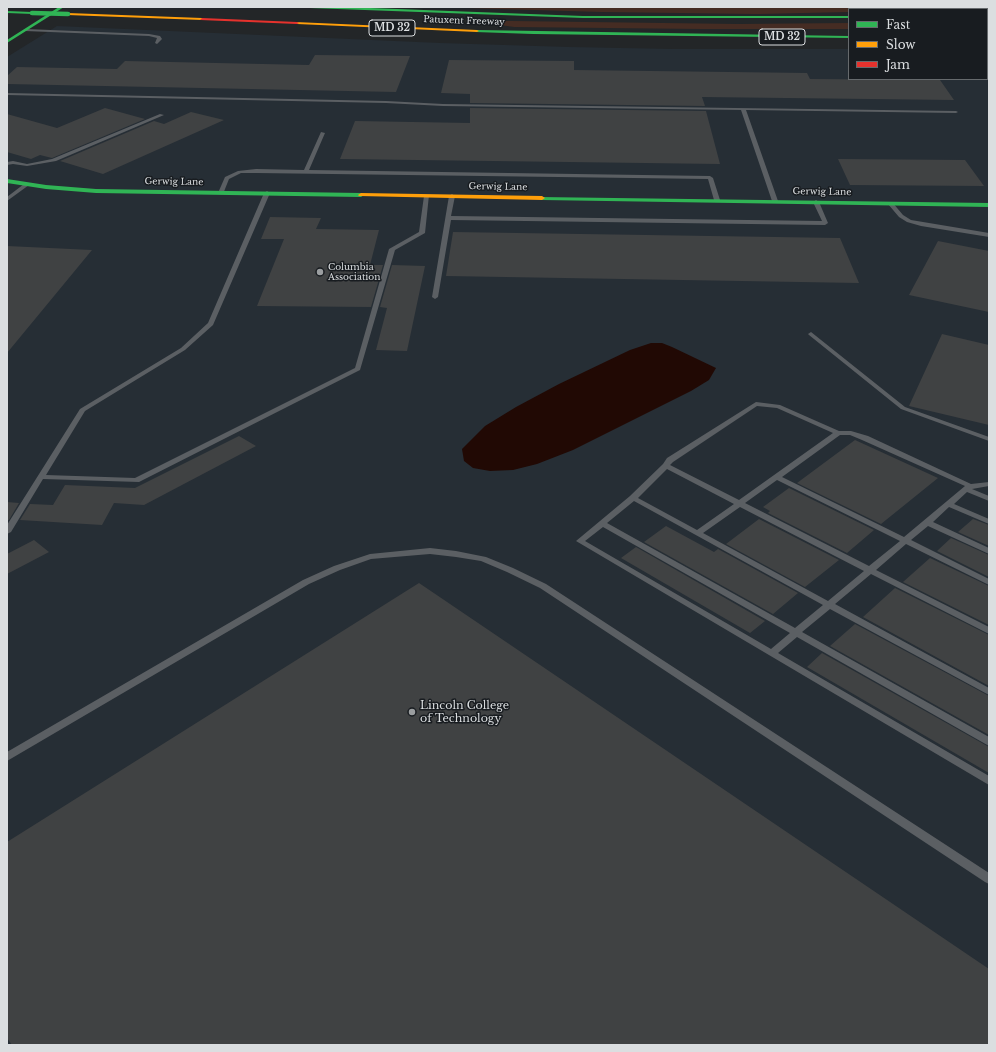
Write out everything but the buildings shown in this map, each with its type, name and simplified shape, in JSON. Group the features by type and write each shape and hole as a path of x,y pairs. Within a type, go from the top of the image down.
{"main road":[{"name":"Patuxent Freeway","path":"310,7 576,16 697,18 848,17"},
{"name":"Patuxent Freeway","path":"7,12 32,13 65,11 533,33 848,37"},
{"path":"7,42 26,30 65,11"},
{"path":"7,29 26,30"},
{"name":"Gerwig Lane","path":"7,182 96,191 989,205"}],"lane":[{"path":"26,30 149,35 159,37 160,39 157,43"},
{"path":"7,94 386,102 443,105 956,112"},
{"path":"743,109 775,201"},
{"path":"7,164 12,162 32,164 54,160 162,115"},
{"path":"306,172 323,133"},
{"path":"221,193 227,178 240,172 256,171 710,178 717,200"},
{"path":"7,199 26,185"},
{"path":"7,532 82,410 183,349 211,324 267,194"},
{"path":"41,477 136,480 358,369 392,250 422,233 427,196"},
{"path":"435,296 452,196"},
{"path":"448,218 825,223 816,202"},
{"path":"890,204 901,216 909,221 989,235"},
{"path":"811,334 904,408 989,439"},
{"path":"989,499 968,487 865,438 851,433 838,433 778,406 756,404 670,460 666,466 632,498 580,540 989,781"},
{"path":"698,533 838,433"},
{"path":"666,466 989,631"},
{"path":"776,477 989,582"},
{"path":"772,653 968,487 989,484"},
{"path":"632,498 989,692"},
{"path":"948,504 989,522"},
{"path":"927,522 989,551"},
{"path":"602,523 989,742"},
{"path":"7,757 312,580 337,568 370,557 400,553 430,551 456,554 484,559 543,586 989,879"}],"shaded area":[{"path":"433,7 874,8 848,8 848,12 758,14 601,12"},
{"path":"473,21 738,24 848,23 848,29 514,27"},
{"path":"57,26 440,43 569,47 673,49 848,49 848,80 988,80 989,48 989,1045 7,1045 7,57"},
{"path":"651,343 662,343 716,368 709,380 691,391 573,450 537,464 513,470 490,471 473,468 464,461 462,449 485,426 516,407 559,384 630,350"}],"traffic: fast":[{"path":"7,42 62,7"},
{"path":"310,7 583,17 848,17"},
{"path":"7,12 32,13"},
{"path":"32,13 68,14"},
{"path":"477,31 848,37"},
{"path":"7,181 46,187 96,191 361,195"},
{"path":"542,198 989,205"}],"traffic: slow":[{"path":"68,14 202,19"},
{"path":"297,23 477,31"},
{"path":"361,195 542,198"}],"traffic: jam":[{"path":"202,19 297,23"}],"place":[{"name":"Columbia Association","path":"320,272"},
{"name":"Lincoln College of Technology","path":"412,712"}]}
